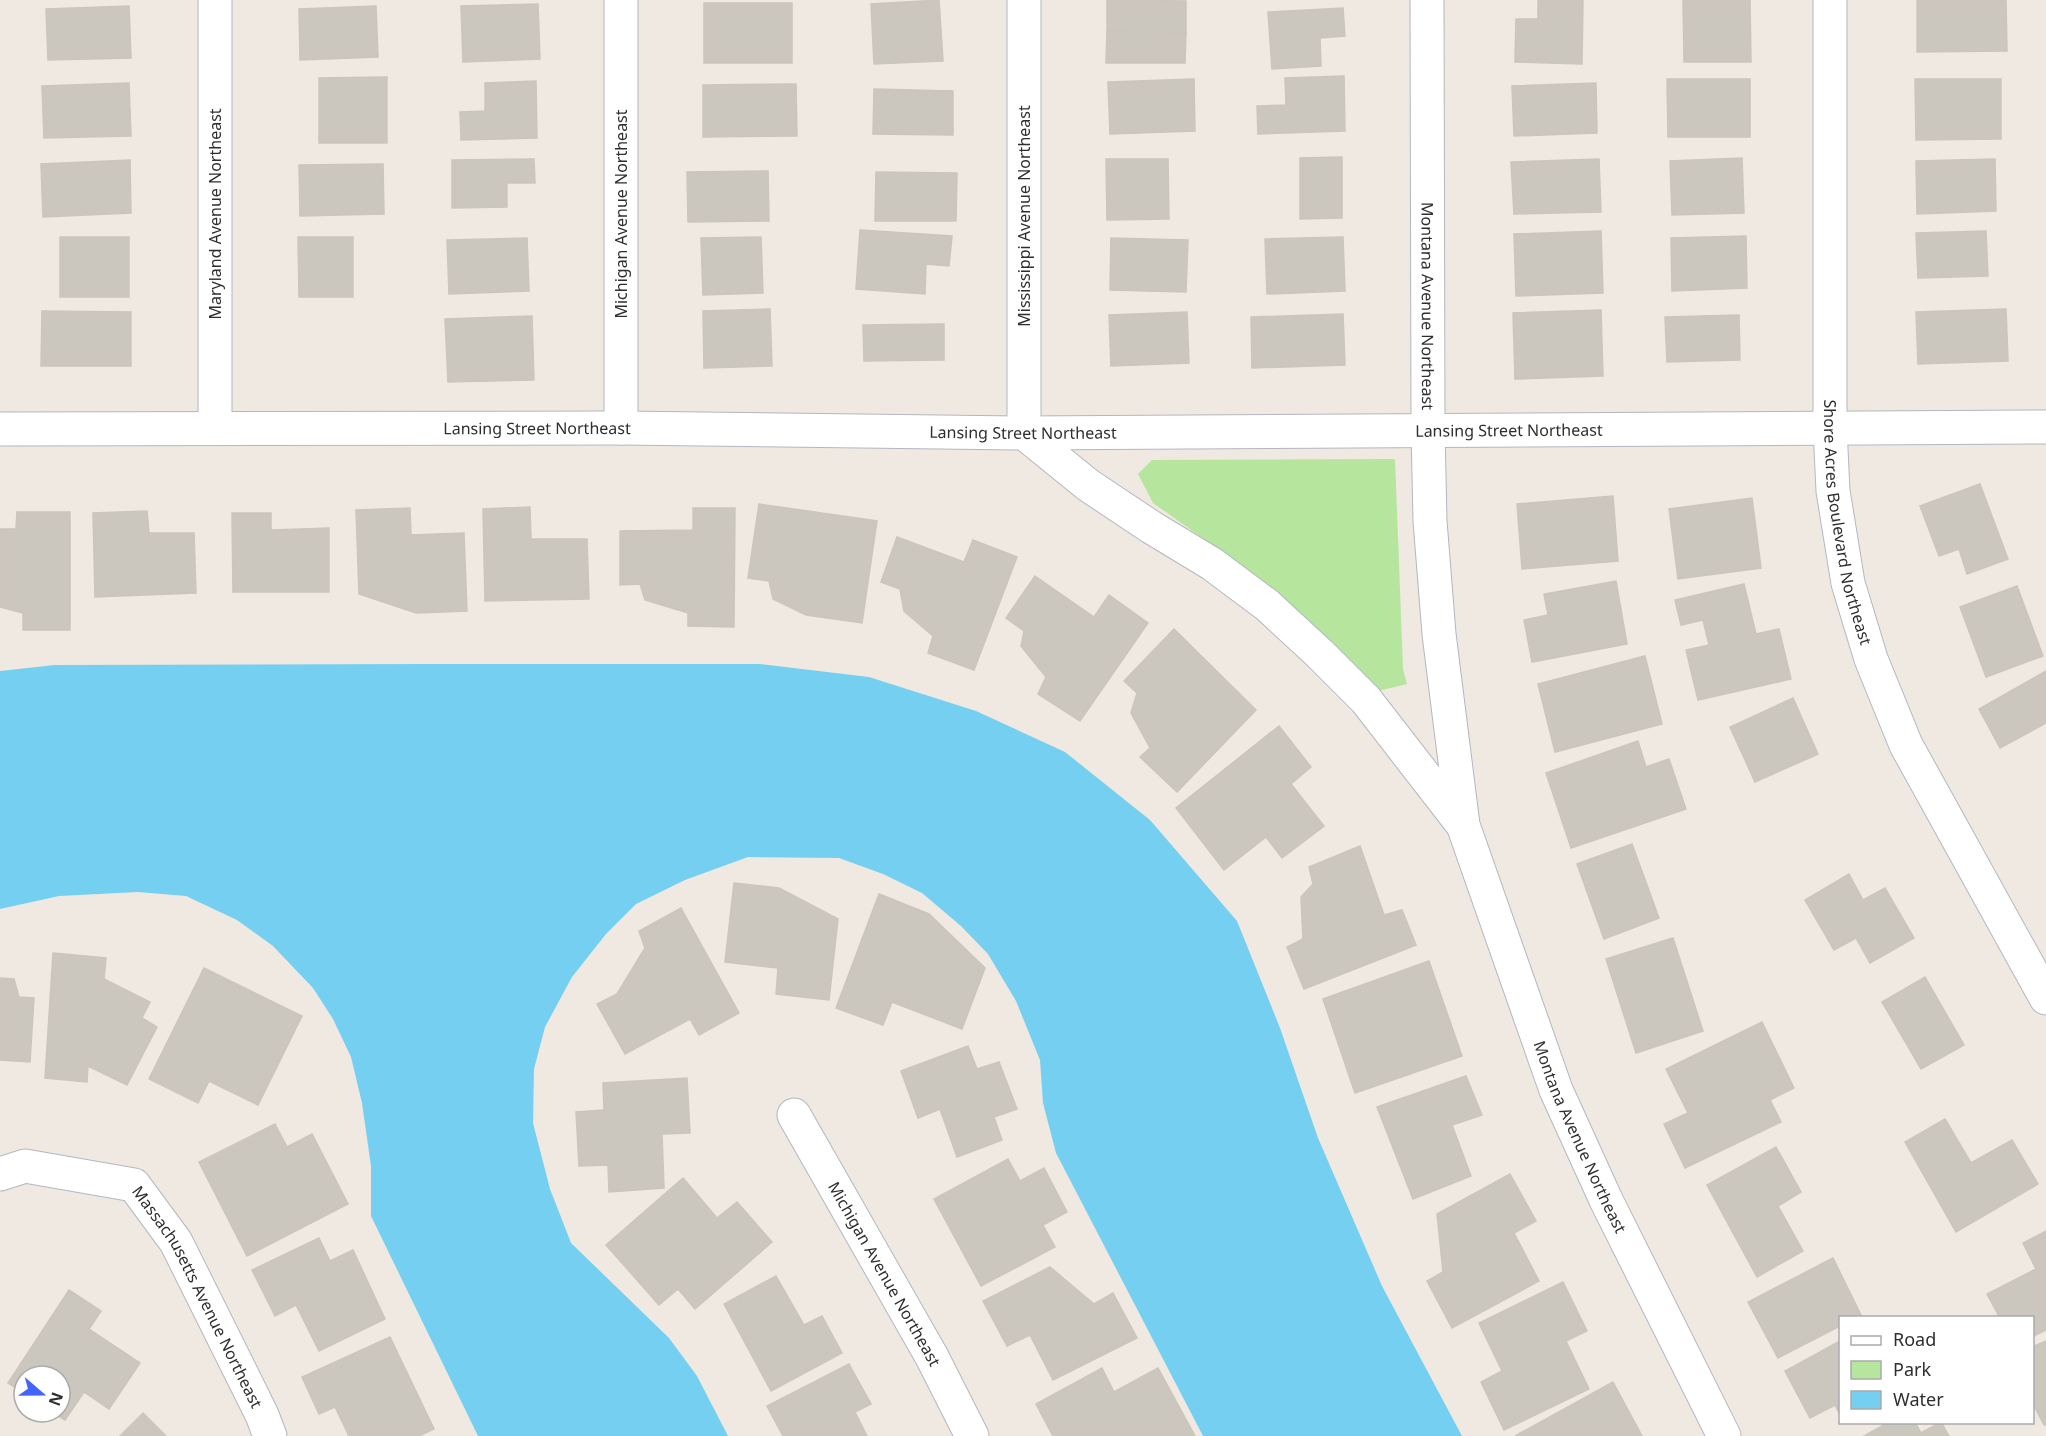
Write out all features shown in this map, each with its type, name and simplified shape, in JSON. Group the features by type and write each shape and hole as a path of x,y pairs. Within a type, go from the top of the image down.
{"street":[{"name":"Maryland Avenue Northeast","path":"215,0 215,428"},
{"name":"Michigan Avenue Northeast","path":"621,0 621,428"},
{"name":"Mississippi Avenue Northeast","path":"1024,0 1024,433"},
{"name":"Montana Avenue Northeast","path":"1427,0 1430,521 1438,634 1463,825 1556,1090 1606,1200 1724,1436"},
{"name":"Shore Acres Boulevard Northeast","path":"1830,0 1830,428 1833,491 1848,583 1871,659 1906,745 2046,998"},
{"name":"Lansing Street Northeast","path":"0,429 621,428 1024,433 2046,428"},
{"name":"Montana Avenue Northeast","path":"1024,433 1088,485 1212,564 1267,605 1366,700 1463,825"},
{"name":"Michigan Avenue Northeast","path":"794,1115 932,1356 972,1436"},
{"name":"Massachusetts Avenue Northeast","path":"0,1174 25,1166 134,1185 176,1242 262,1415 270,1436"}],"green space":[{"path":"1395,459 1403,669 1407,684 1378,691 1269,585 1153,503 1138,474 1152,460"}],"water":[{"path":"759,664 869,677 976,711 1065,752 1150,820 1237,921 1280,1028 1318,1138 1382,1286 1462,1436 1203,1436 1056,1153 1043,1103 1040,1060 1016,1001 988,954 961,926 922,893 883,874 839,858 748,857 685,880 636,904 606,934 572,977 545,1027 534,1069 533,1123 550,1189 571,1243 669,1338 697,1376 728,1436 478,1436 371,1216 371,1166 362,1103 351,1057 333,1019 313,988 273,946 237,920 186,896 138,892 59,896 0,909 0,671 55,665"}],"building":[{"path":"939,0 943,61 874,64 871,4"},
{"path":"1107,0 1186,1 1186,33 1107,31"},
{"path":"1538,0 1583,0 1582,64 1515,62 1516,19 1538,19"},
{"path":"1683,0 1750,0 1751,62 1684,62"},
{"path":"1917,0 2006,0 2007,51 1917,52"},
{"path":"704,3 792,3 792,63 704,63"},
{"path":"538,4 540,59 463,62 461,6"},
{"path":"129,6 131,58 48,60 46,9"},
{"path":"376,6 378,57 300,60 299,9"},
{"path":"1343,8 1345,36 1320,38 1321,66 1272,69 1268,12"},
{"path":"1107,31 1186,33 1185,63 1106,63"},
{"path":"1344,76 1345,131 1258,134 1257,106 1286,105 1285,78"},
{"path":"387,77 387,143 319,143 319,78"},
{"path":"1194,79 1195,131 1110,134 1108,82"},
{"path":"1667,79 1750,79 1750,137 1668,137"},
{"path":"1915,79 2001,79 2001,139 1916,140"},
{"path":"536,81 537,138 461,140 460,112 485,111 485,83"},
{"path":"129,83 131,136 44,138 42,86"},
{"path":"1596,83 1597,133 1514,136 1512,86"},
{"path":"796,84 797,136 703,137 703,85"},
{"path":"874,89 953,91 953,135 873,134"},
{"path":"1342,157 1342,218 1300,219 1300,158"},
{"path":"1742,158 1744,213 1672,215 1670,161"},
{"path":"534,159 535,183 507,183 507,207 452,208 452,160"},
{"path":"1106,159 1168,159 1169,219 1107,220"},
{"path":"1599,159 1601,212 1514,214 1511,162"},
{"path":"1995,159 1996,211 1917,214 1916,161"},
{"path":"130,160 131,213 43,217 41,164"},
{"path":"383,164 384,214 300,216 299,165"},
{"path":"768,171 769,221 688,222 687,172"},
{"path":"876,172 957,173 956,221 875,221"},
{"path":"860,230 952,236 949,266 926,264 925,294 856,289"},
{"path":"1601,231 1603,293 1516,296 1514,234"},
{"path":"1986,231 1988,276 1918,278 1916,233"},
{"path":"1746,236 1747,288 1672,291 1671,238"},
{"path":"60,237 129,237 129,297 60,297"},
{"path":"298,237 353,237 353,297 299,297"},
{"path":"761,237 763,293 703,295 701,238"},
{"path":"1343,237 1345,291 1267,294 1265,239"},
{"path":"527,238 529,291 449,294 447,240"},
{"path":"1111,238 1188,240 1186,292 1110,290"},
{"path":"770,309 772,366 704,368 703,311"},
{"path":"2006,309 2008,361 1918,364 1916,312"},
{"path":"1601,310 1603,376 1515,379 1513,313"},
{"path":"42,311 131,312 131,366 41,366"},
{"path":"1187,312 1189,363 1111,366 1109,315"},
{"path":"1343,314 1345,365 1252,368 1251,317"},
{"path":"1739,315 1740,360 1667,362 1665,317"},
{"path":"532,316 534,380 448,382 445,319"},
{"path":"944,324 944,360 864,361 863,325"},
{"path":"1980,484 2008,559 1967,574 1959,549 1939,556 1920,506"},
{"path":"1613,496 1618,561 1522,569 1517,504"},
{"path":"1752,498 1761,568 1678,579 1669,509"},
{"path":"759,504 877,521 862,623 806,615 773,599 769,581 748,578"},
{"path":"530,507 531,539 587,539 589,599 485,601 483,509"},
{"path":"410,508 411,535 464,533 467,611 416,613 359,594 356,510"},
{"path":"693,508 735,508 734,627 688,626 688,613 645,600 640,584 620,585 620,531 693,530"},
{"path":"147,511 149,533 194,533 196,593 95,597 93,513"},
{"path":"17,512 70,512 70,630 23,630 23,613 0,607 0,529 16,529"},
{"path":"232,513 271,513 271,530 329,528 329,592 233,592"},
{"path":"897,537 964,562 973,540 1017,557 974,670 928,653 933,636 904,611 900,589 881,582"},
{"path":"1035,576 1094,617 1109,595 1148,623 1080,721 1038,694 1046,677 1021,646 1024,631 1006,618"},
{"path":"1616,581 1627,644 1532,662 1524,620 1548,615 1544,594"},
{"path":"1744,584 1756,634 1779,629 1791,679 1698,700 1686,650 1709,645 1703,620 1681,625 1675,600"},
{"path":"2017,586 2043,656 1986,677 1960,607"},
{"path":"1174,629 1256,710 1177,792 1140,757 1150,748 1131,713 1137,693 1124,681"},
{"path":"1645,656 1662,724 1555,752 1538,684"},
{"path":"2046,671 2046,723 2000,748 1979,709"},
{"path":"1793,698 1818,754 1755,782 1730,727"},
{"path":"1279,726 1311,767 1291,784 1324,826 1282,858 1266,837 1224,870 1176,808"},
{"path":"1638,741 1646,767 1669,759 1686,809 1571,848 1546,773"},
{"path":"1632,844 1659,918 1604,939 1577,864"},
{"path":"1360,846 1384,915 1402,910 1416,945 1304,989 1287,947 1303,939 1301,897 1313,884 1309,867"},
{"path":"1849,874 1863,900 1885,888 1914,938 1870,963 1856,938 1834,950 1805,900"},
{"path":"734,883 779,888 838,919 829,1000 776,994 778,968 725,962"},
{"path":"879,894 929,914 985,968 962,1029 892,1002 883,1025 836,1008"},
{"path":"681,908 739,1013 699,1035 690,1019 625,1054 597,1004 617,994 645,948 639,931"},
{"path":"1673,938 1703,1031 1636,1053 1606,959"},
{"path":"53,953 106,958 104,979 150,1002 142,1018 157,1027 127,1085 88,1066 87,1082 45,1078"},
{"path":"1429,961 1462,1056 1355,1093 1323,999"},
{"path":"204,968 302,1016 258,1105 209,1081 198,1103 149,1079"},
{"path":"1925,977 1964,1045 1921,1069 1882,1002"},
{"path":"0,978 14,979 19,997 34,998 30,1062 0,1060"},
{"path":"1762,1022 1794,1088 1770,1100 1781,1122 1685,1168 1664,1124 1688,1113 1666,1069"},
{"path":"968,1046 977,1069 999,1062 1017,1109 994,1117 1002,1140 957,1157 940,1109 918,1118 901,1071"},
{"path":"1466,1076 1482,1115 1452,1125 1471,1176 1413,1199 1377,1107"},
{"path":"687,1078 690,1133 662,1134 664,1188 609,1192 608,1165 579,1166 576,1112 604,1110 603,1083"},
{"path":"1945,1119 1971,1163 2012,1140 2038,1184 1956,1232 1905,1142"},
{"path":"275,1124 287,1147 312,1134 348,1204 247,1256 199,1162"},
{"path":"1776,1147 1801,1192 1778,1206 1803,1251 1757,1277 1707,1185"},
{"path":"1008,1159 1020,1181 1044,1168 1067,1212 1043,1225 1055,1247 981,1286 934,1199"},
{"path":"1510,1174 1536,1221 1514,1233 1539,1281 1452,1328 1427,1281 1443,1272 1437,1214"},
{"path":"683,1178 717,1218 737,1202 772,1242 695,1309 678,1289 659,1305 606,1245"},
{"path":"2046,1231 2046,1330 2034,1336 2034,1316 1999,1316 1987,1294 2036,1269 2023,1243"},
{"path":"319,1238 330,1261 353,1250 385,1319 319,1351 296,1305 275,1316 252,1270"},
{"path":"1833,1258 1861,1315 1839,1316 1839,1327 1778,1358 1748,1302"},
{"path":"1050,1267 1094,1304 1113,1293 1137,1338 1053,1380 1030,1335 1007,1346 983,1301"},
{"path":"776,1276 804,1325 822,1316 842,1353 771,1391 724,1304"},
{"path":"1563,1282 1587,1331 1566,1341 1589,1389 1504,1430 1481,1382 1502,1371 1479,1323"},
{"path":"69,1290 101,1311 89,1329 140,1363 109,1409 84,1392 72,1410 72,1364 20,1364"},
{"path":"390,1337 434,1429 419,1436 349,1436 335,1407 319,1414 302,1377"},
{"path":"2046,1341 2046,1425 2034,1406 2034,1346"},
{"path":"1839,1342 1839,1413 1835,1405 1810,1418 1785,1371"},
{"path":"849,1364 871,1404 855,1412 867,1436 783,1436 767,1406"},
{"path":"1102,1368 1114,1392 1158,1368 1195,1436 1053,1436 1036,1404"},
{"path":"1613,1382 1642,1436 1515,1436"},
{"path":"143,1413 166,1436 120,1436"},
{"path":"1885,1424 1916,1424 1921,1433 1937,1424 1942,1424 1949,1436 1864,1436"}]}
